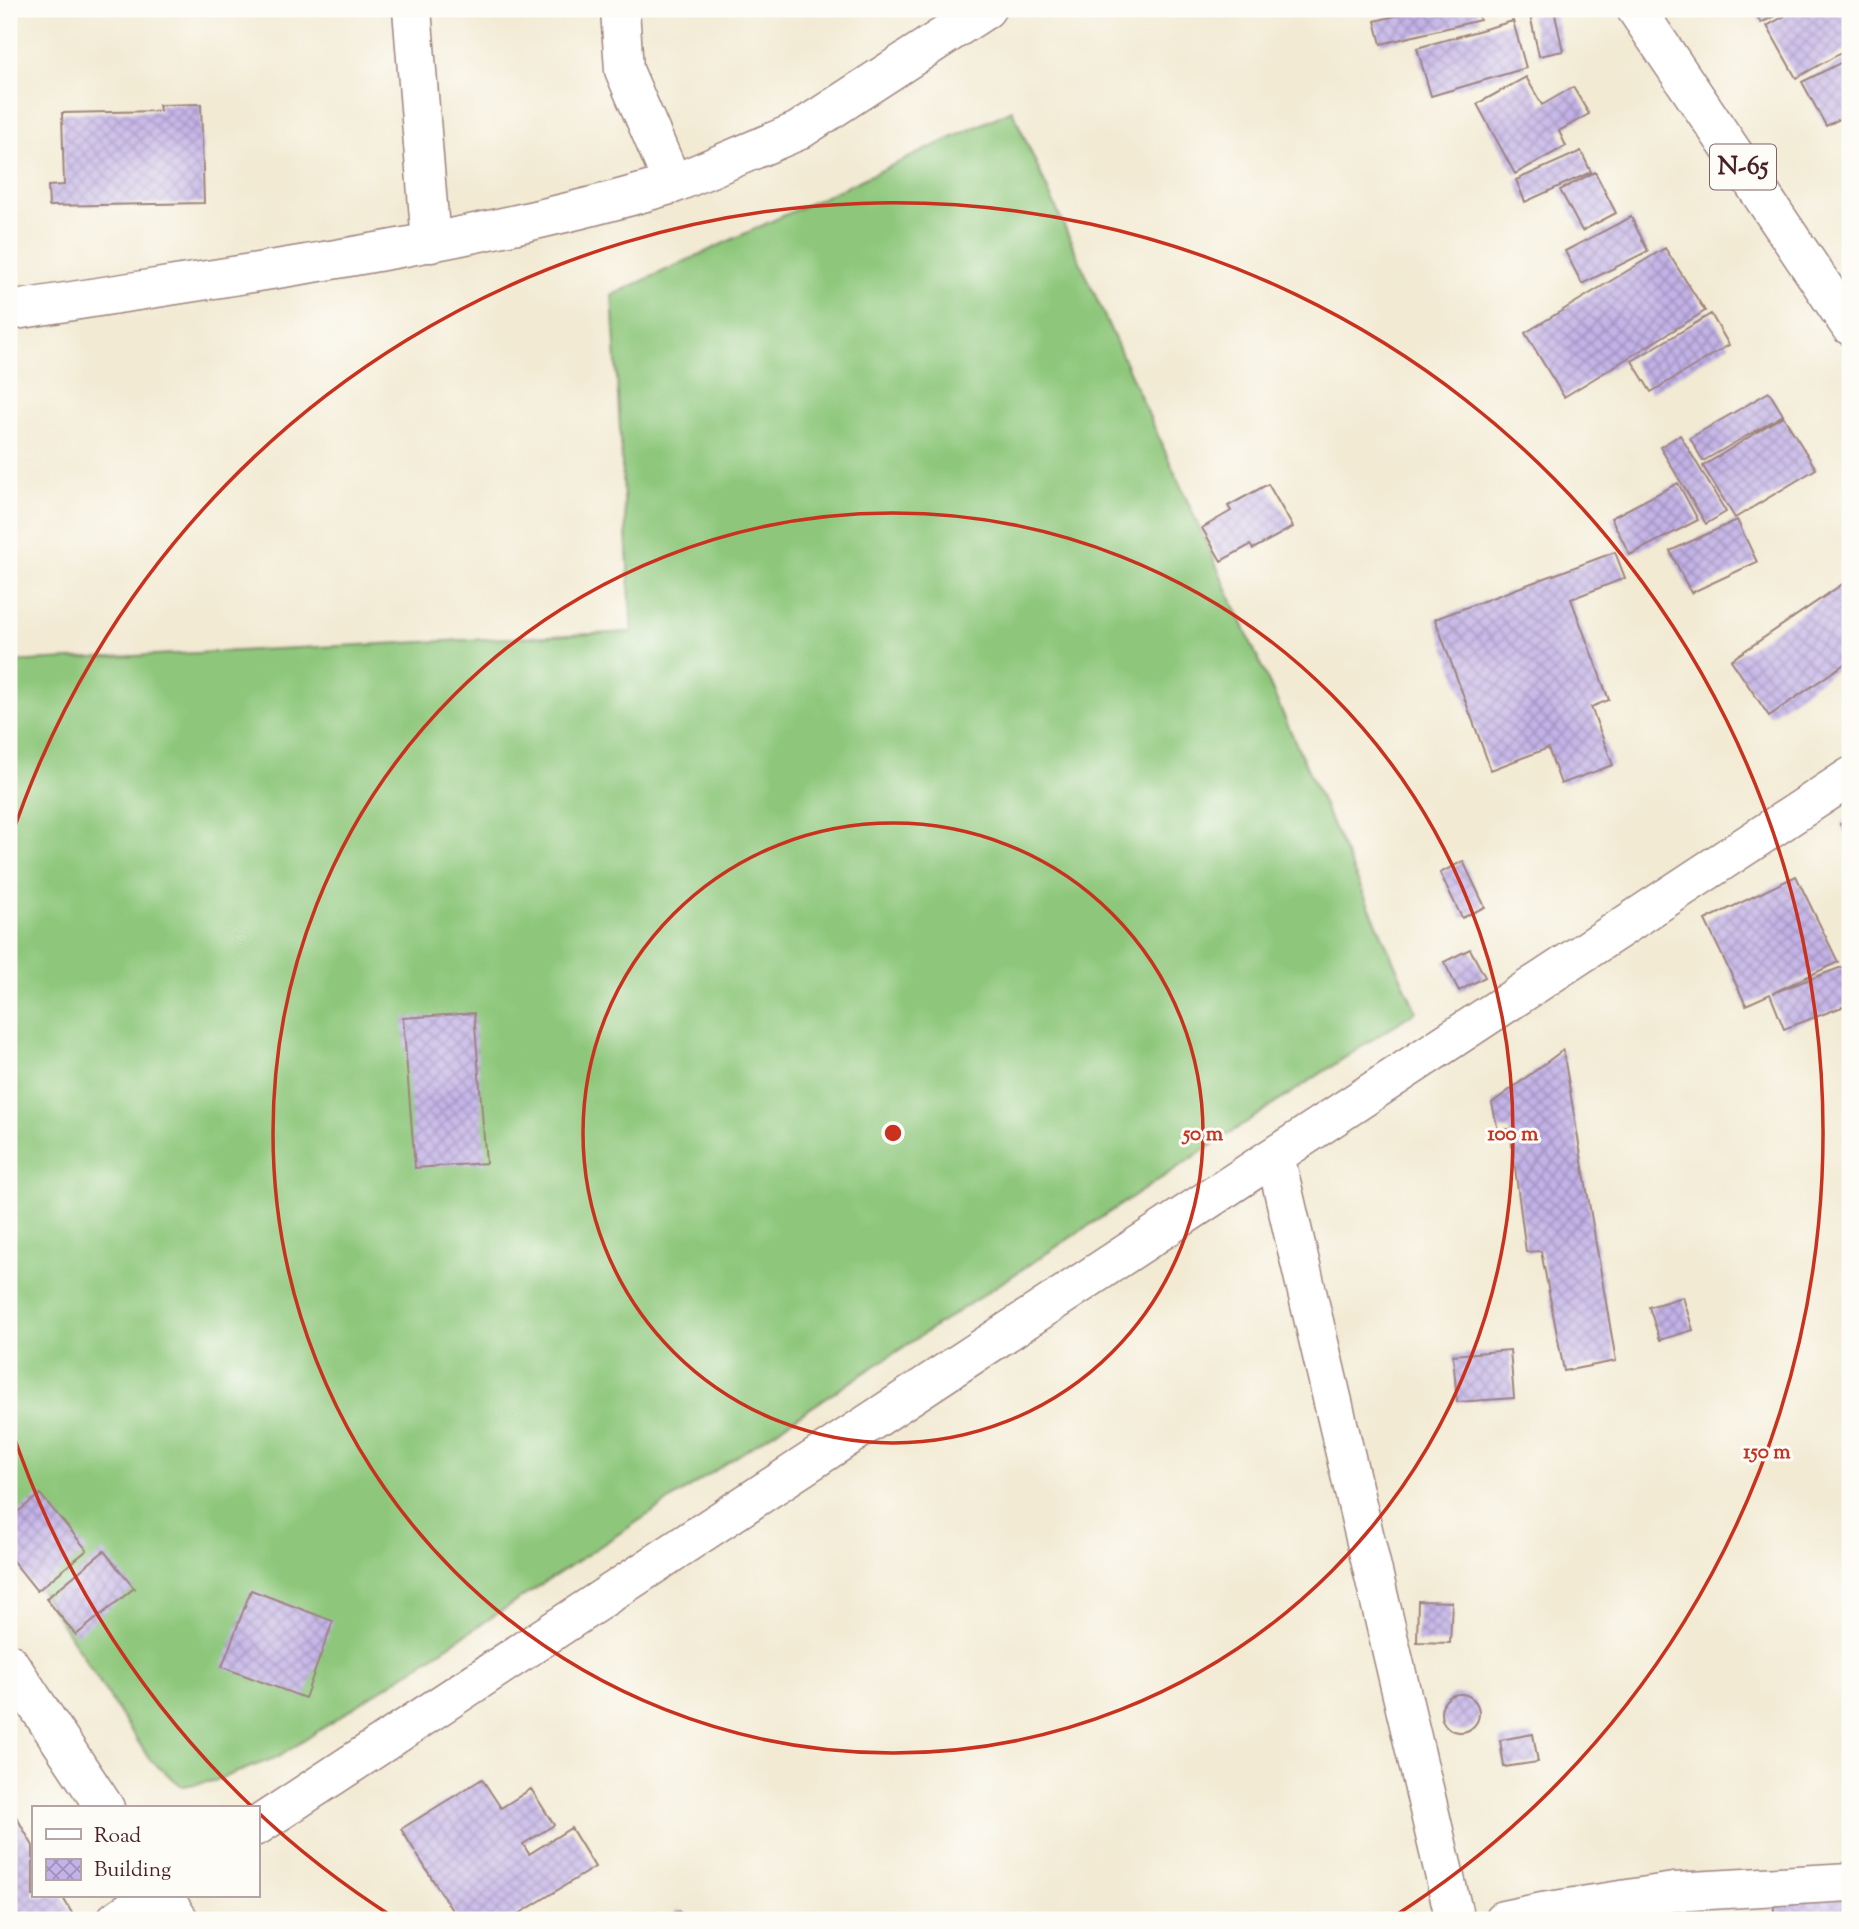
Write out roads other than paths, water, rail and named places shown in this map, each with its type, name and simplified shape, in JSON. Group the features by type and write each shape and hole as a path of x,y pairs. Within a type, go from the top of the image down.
{"main road":[{"path":"412,9 431,243"},
{"path":"620,9 624,70 673,184"},
{"path":"9,311 431,243 601,205 673,184 798,131 986,9"},
{"name":"N-65","path":"1636,9 1850,326"},
{"path":"259,1825 1850,777"},
{"path":"1275,1156 1455,1920"},
{"path":"9,1663 104,1806"},
{"path":"1503,1920 1543,1916 1674,1892 1850,1882"},
{"path":"116,1920 149,1898"},
{"path":"164,1898 179,1920"}]}
